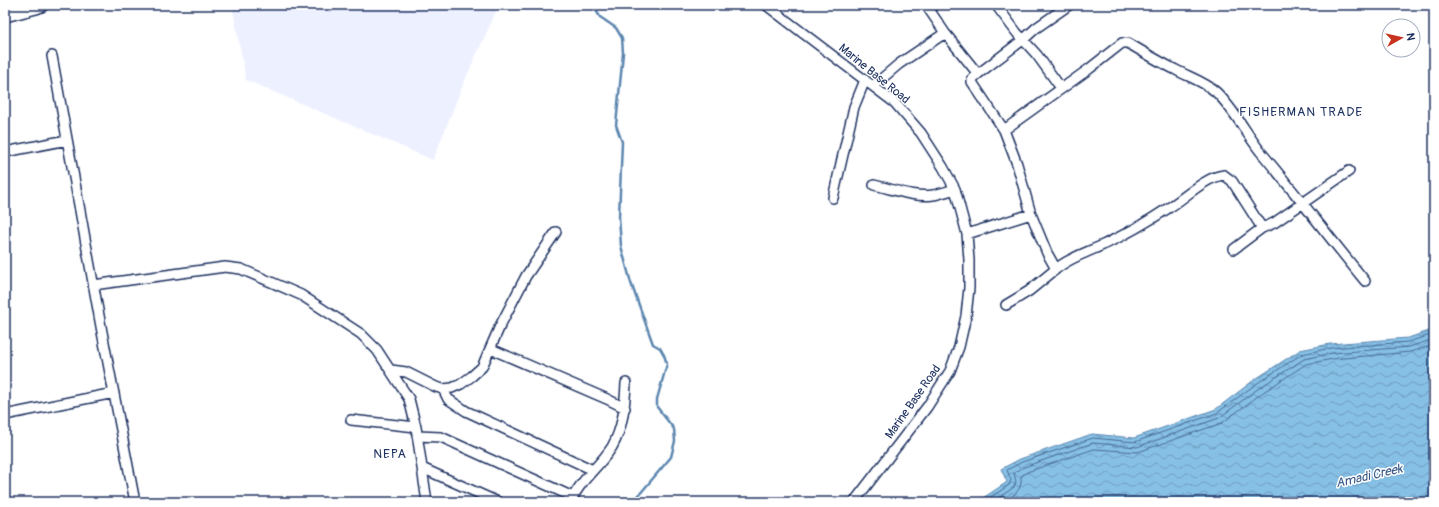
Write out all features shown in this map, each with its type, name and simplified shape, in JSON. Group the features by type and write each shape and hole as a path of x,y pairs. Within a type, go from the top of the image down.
{"street":[{"path":"5,15 36,8 42,5"},
{"name":"Marine Base Road","path":"766,5 895,103 921,133 943,167 955,190 967,234 969,288 966,316 959,347 950,371 927,407 854,502"},
{"path":"926,5 945,33 978,74"},
{"path":"996,5 1061,88"},
{"path":"1056,269 1047,253 1031,214 1018,164 1004,130 972,82 972,79 1036,28 1069,5"},
{"path":"873,86 899,64 945,33"},
{"path":"1004,130 1089,69 1122,43 1128,43 1215,92 1233,112 1243,129 1365,282"},
{"path":"52,56 93,285 135,502"},
{"path":"833,198 854,107 865,80"},
{"path":"5,152 67,140"},
{"path":"1234,249 1262,228 1274,223 1349,170"},
{"path":"1006,305 1029,291 1062,263 1120,237 1170,207 1211,178 1218,175 1224,175 1232,181 1262,228"},
{"path":"874,184 925,196 955,190"},
{"path":"967,234 1031,214"},
{"path":"391,370 406,372 443,389 452,388 461,384 472,376 482,367 500,326 526,276 556,232"},
{"path":"93,285 225,267 241,270 301,295 361,334 378,350 408,399 416,431 426,502"},
{"path":"491,349 625,408"},
{"path":"351,420 416,431 441,437 572,500 611,447 625,408 626,384"},
{"path":"443,389 448,399 466,411 593,470"},
{"path":"5,415 114,393"},
{"path":"422,468 498,502"}],"shaded area":[{"path":"232,5 499,5 464,82 433,160 246,80"}],"water":[{"name":"Amadi Creek","path":"1434,328 1434,502 977,502 1007,482 1001,469 1020,459 1092,434 1134,438 1216,409 1254,380 1300,350 1330,344 1408,338"}],"waterway":[{"path":"593,5 600,17 616,28 622,38 623,53 616,125 622,142 619,217 621,246 631,283 653,344 660,348 667,364 657,399 657,407 674,429 675,441 671,457 633,502"}],"district":[{"name":"FISHERMAN TRADE","path":"1301,112"},
{"name":"NEPA","path":"390,454"}]}
